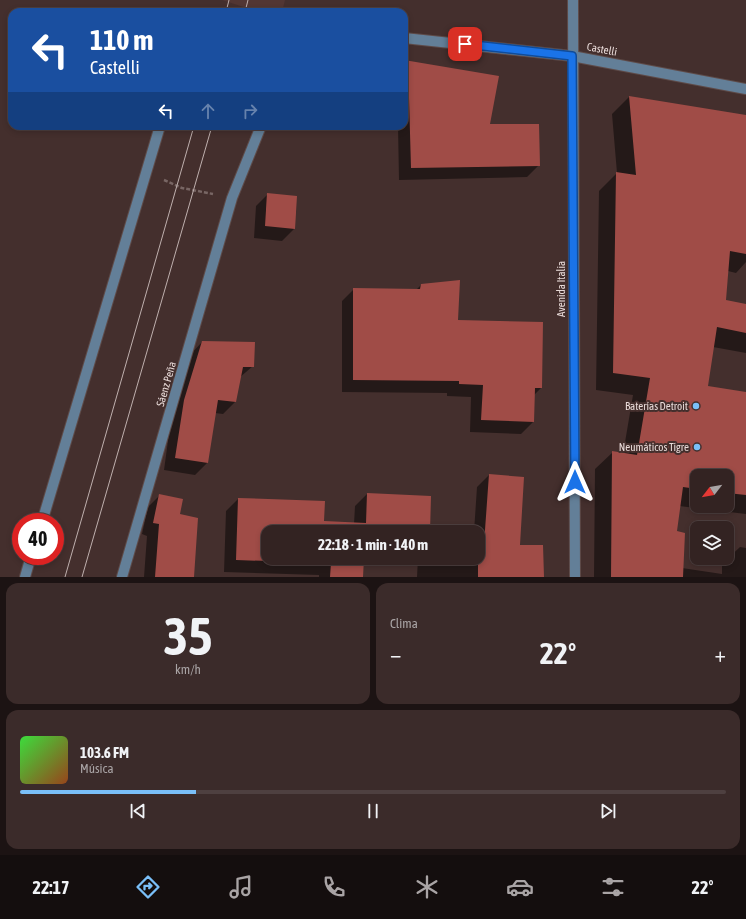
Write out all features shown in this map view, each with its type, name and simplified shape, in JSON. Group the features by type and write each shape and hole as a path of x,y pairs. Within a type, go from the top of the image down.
{"street":[{"name":"Avenida Italia","path":"573,0 575,577"},
{"name":"Castelli","path":"408,38 572,56 746,89"},
{"path":"45,513 159,130"},
{"name":"Sáenz Peña","path":"122,577 232,198 259,130"},
{"path":"25,577 28,565"}],"path":[{"path":"147,173 182,188 232,198"}],"shaded area":[{"path":"222,0 285,0 283,8 247,8"}],"building":[{"path":"408,61 499,76 490,124 539,124 540,166 411,168"},
{"path":"629,96 746,115 746,254 730,251 726,300 746,304 746,333 717,327 708,386 746,392 746,495 734,494 734,469 690,469 690,488 683,487 677,531 685,533 683,577 611,577 612,451 637,455 650,378 613,373 616,172 636,175"},
{"path":"267,193 297,196 295,229 265,226"},
{"path":"460,280 458,320 543,322 542,388 535,388 534,422 481,420 483,385 459,384 459,381 353,380 353,288 420,289 421,284"},
{"path":"202,341 255,342 254,367 243,367 236,402 218,400 208,463 175,458 184,400"},
{"path":"489,474 524,477 520,545 543,545 544,577 478,577 478,565 485,565 485,530"},
{"path":"367,493 431,496 430,525 261,525 261,561 236,560 238,498 325,501 324,521 366,523"},
{"path":"159,494 183,499 180,514 198,518 194,577 155,577 159,524 153,523"},
{"path":"331,565 364,565 363,577 330,577"}],"tram line":[{"path":"227,8 229,0"},
{"path":"246,8 248,0"},
{"path":"65,577 193,130"},
{"path":"82,577 211,130"}],"place":[{"name":"Baterías Detroit","path":"696,406"},
{"name":"Neumáticos Tigre","path":"697,447"}],"route":[{"path":"465,44 572,56 575,482"}]}
